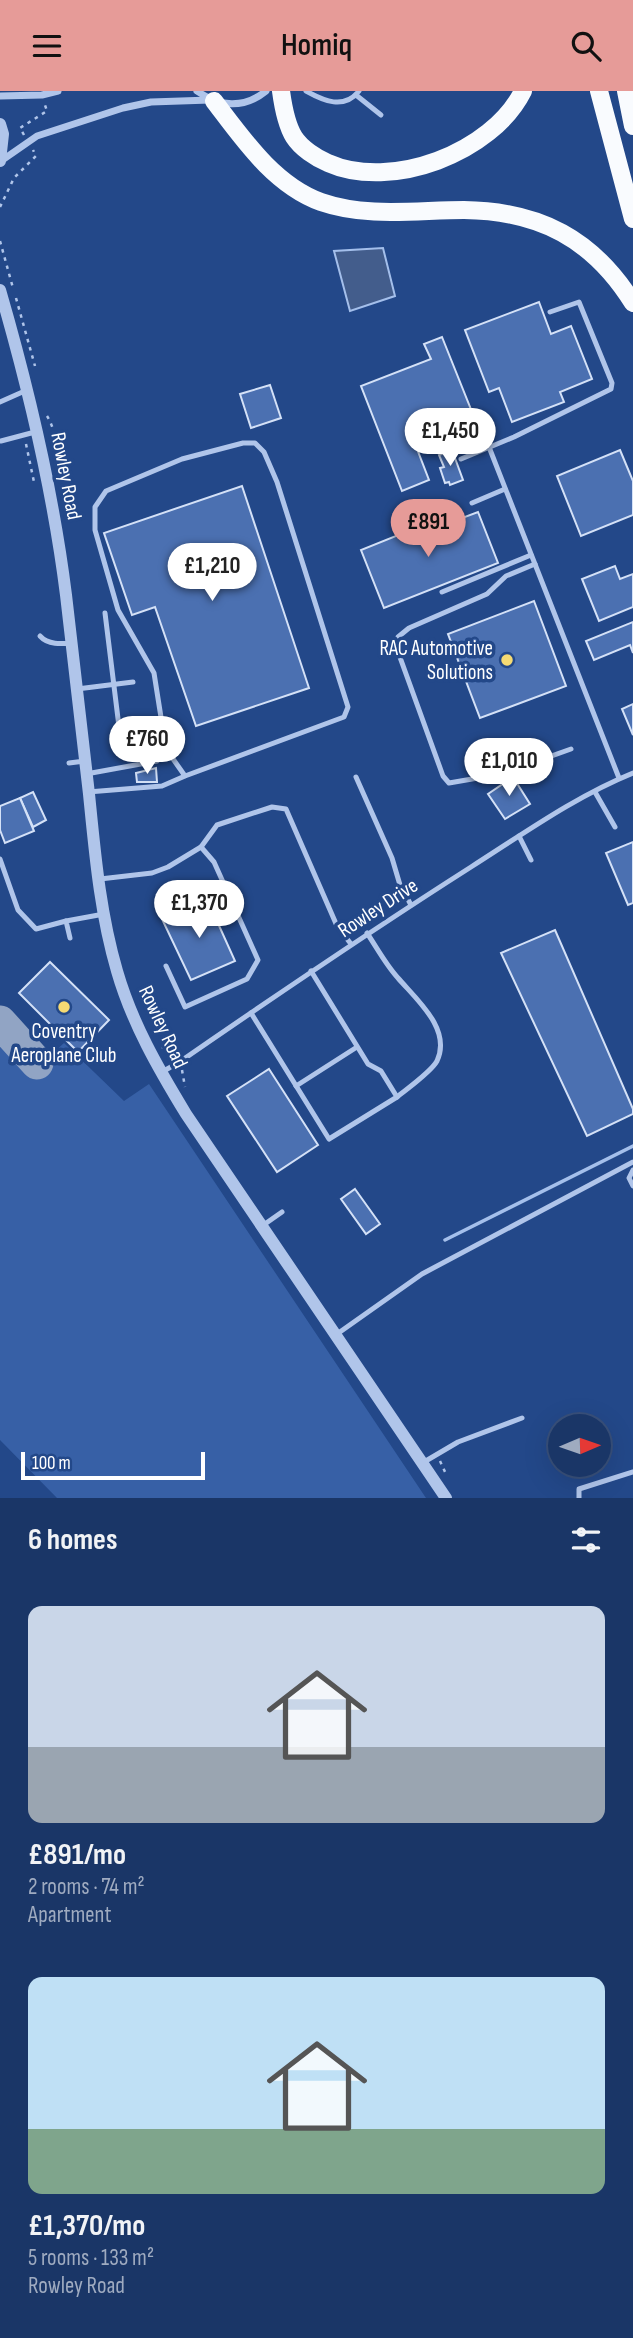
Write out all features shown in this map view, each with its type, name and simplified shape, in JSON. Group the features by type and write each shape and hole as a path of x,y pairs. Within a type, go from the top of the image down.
{"highway":[{"path":"281,91 287,122 295,139 317,158 340,168 376,174 440,161 469,146 500,122 523,91"},
{"path":"599,91 633,219"},
{"path":"625,91 633,125"},
{"path":"212,100 263,163 286,183 320,202 380,212 464,210 502,213 537,221 567,234 587,248 618,279 633,303"}],"street":[{"path":"0,96 42,95 58,91"},
{"path":"197,91 212,100"},
{"path":"0,161 37,136 124,108 151,101 212,100 229,104 244,103 266,91"},
{"path":"0,124 3,134 0,161"},
{"name":"Rowley Road","path":"0,290 27,390 54,510 78,689 97,879 118,973 129,1004 160,1073 446,1498"}],"lane":[{"path":"306,91 331,103 344,103 357,93 381,115"},
{"path":"461,459 514,437 611,389 612,383 579,302 550,312"},
{"path":"0,402 27,390"},
{"path":"1,441 37,431"},
{"path":"88,792 162,786 344,717 348,707 277,482 264,452 255,443 243,443 182,459 106,491 95,507 95,530 118,610 154,673 166,749 185,776"},
{"path":"489,447 619,778"},
{"path":"472,503 505,489"},
{"path":"442,592 531,555"},
{"path":"535,564 506,576 487,593 409,628 398,637 397,649 443,776 449,783 501,774 571,748"},
{"path":"105,613 121,743"},
{"path":"40,636 44,641 72,643"},
{"path":"78,689 133,682"},
{"path":"69,763 86,768 157,761 166,749"},
{"name":"Rowley Drive","path":"160,1073 411,905 519,837 619,778 633,773"},
{"path":"356,777 392,858 400,885 411,905"},
{"path":"595,792 615,827"},
{"path":"97,879 152,873 168,867 201,847 217,825 272,807 286,809 337,926 351,944"},
{"path":"519,837 531,860"},
{"path":"166,966 185,1007 247,979 258,960 214,862 201,847"},
{"path":"0,859 18,910 36,929 104,914"},
{"path":"66,921 70,938"},
{"path":"251,1013 329,1139 397,1097 436,1063 440,1038 436,1025 396,976 367,933"},
{"path":"311,971 368,1064 381,1071 397,1097"},
{"path":"296,1086 357,1047"},
{"path":"335,1335 422,1274 633,1162"},
{"path":"633,1170 629,1178 633,1186"},
{"path":"262,1226 282,1212"},
{"path":"422,1463 458,1442 523,1418"},
{"path":"579,1498 579,1489 633,1472"}],"path":[{"path":"0,241 35,366"},
{"path":"47,416 57,451 54,466"},
{"path":"158,1044 173,1053 184,1074 186,1095"},
{"path":"436,1454 446,1476"}],"shaded area":[{"path":"383,248 395,296 350,311 334,251"},
{"path":"0,1035 32,1072 64,1043 124,1101 149,1084 426,1498 57,1498 0,1440"}],"building":[{"path":"539,302 551,334 571,326 592,379 560,392 564,402 512,422 499,388 489,392 465,330"},
{"path":"442,337 474,417 414,441 429,480 402,491 361,386 431,359 424,344"},
{"path":"270,385 281,418 251,428 240,394"},
{"path":"452,450 463,480 450,485 449,482 445,483 440,468 444,467 439,455"},
{"path":"620,450 633,481 633,515 581,536 557,476"},
{"path":"242,486 309,688 196,726 155,607 132,615 104,533"},
{"path":"478,512 498,563 384,608 361,550 423,525 425,532"},
{"path":"615,566 620,579 633,574 633,607 599,621 582,579"},
{"name":"RAC Automotive Solutions","path":"534,601 566,686 480,718 448,634"},
{"path":"633,622 633,653 630,645 594,660 586,641"},
{"path":"633,704 633,735 622,709"},
{"path":"156,768 157,782 137,782 136,773"},
{"path":"513,777 530,804 505,819 488,794"},
{"path":"33,792 46,820 33,827 20,798"},
{"path":"20,798 34,831 5,843 0,830 0,806"},
{"path":"633,842 633,903 628,905 606,853"},
{"path":"207,899 235,961 191,980 162,919"},
{"path":"555,930 633,1109 633,1114 587,1136 501,953"},
{"name":"Coventry Aeroplane Club","path":"50,962 109,1020 78,1052 19,993"},
{"path":"269,1069 318,1145 277,1172 227,1096"},
{"path":"355,1189 380,1224 366,1234 341,1199"}],"waterway":[{"path":"445,1240 633,1146"}],"taxiway":[{"path":"0,1022 37,1063"}],"place":[{"name":"RAC Automotive Solutions","path":"507,660"},
{"name":"Coventry Aeroplane Club","path":"64,1007"}]}
